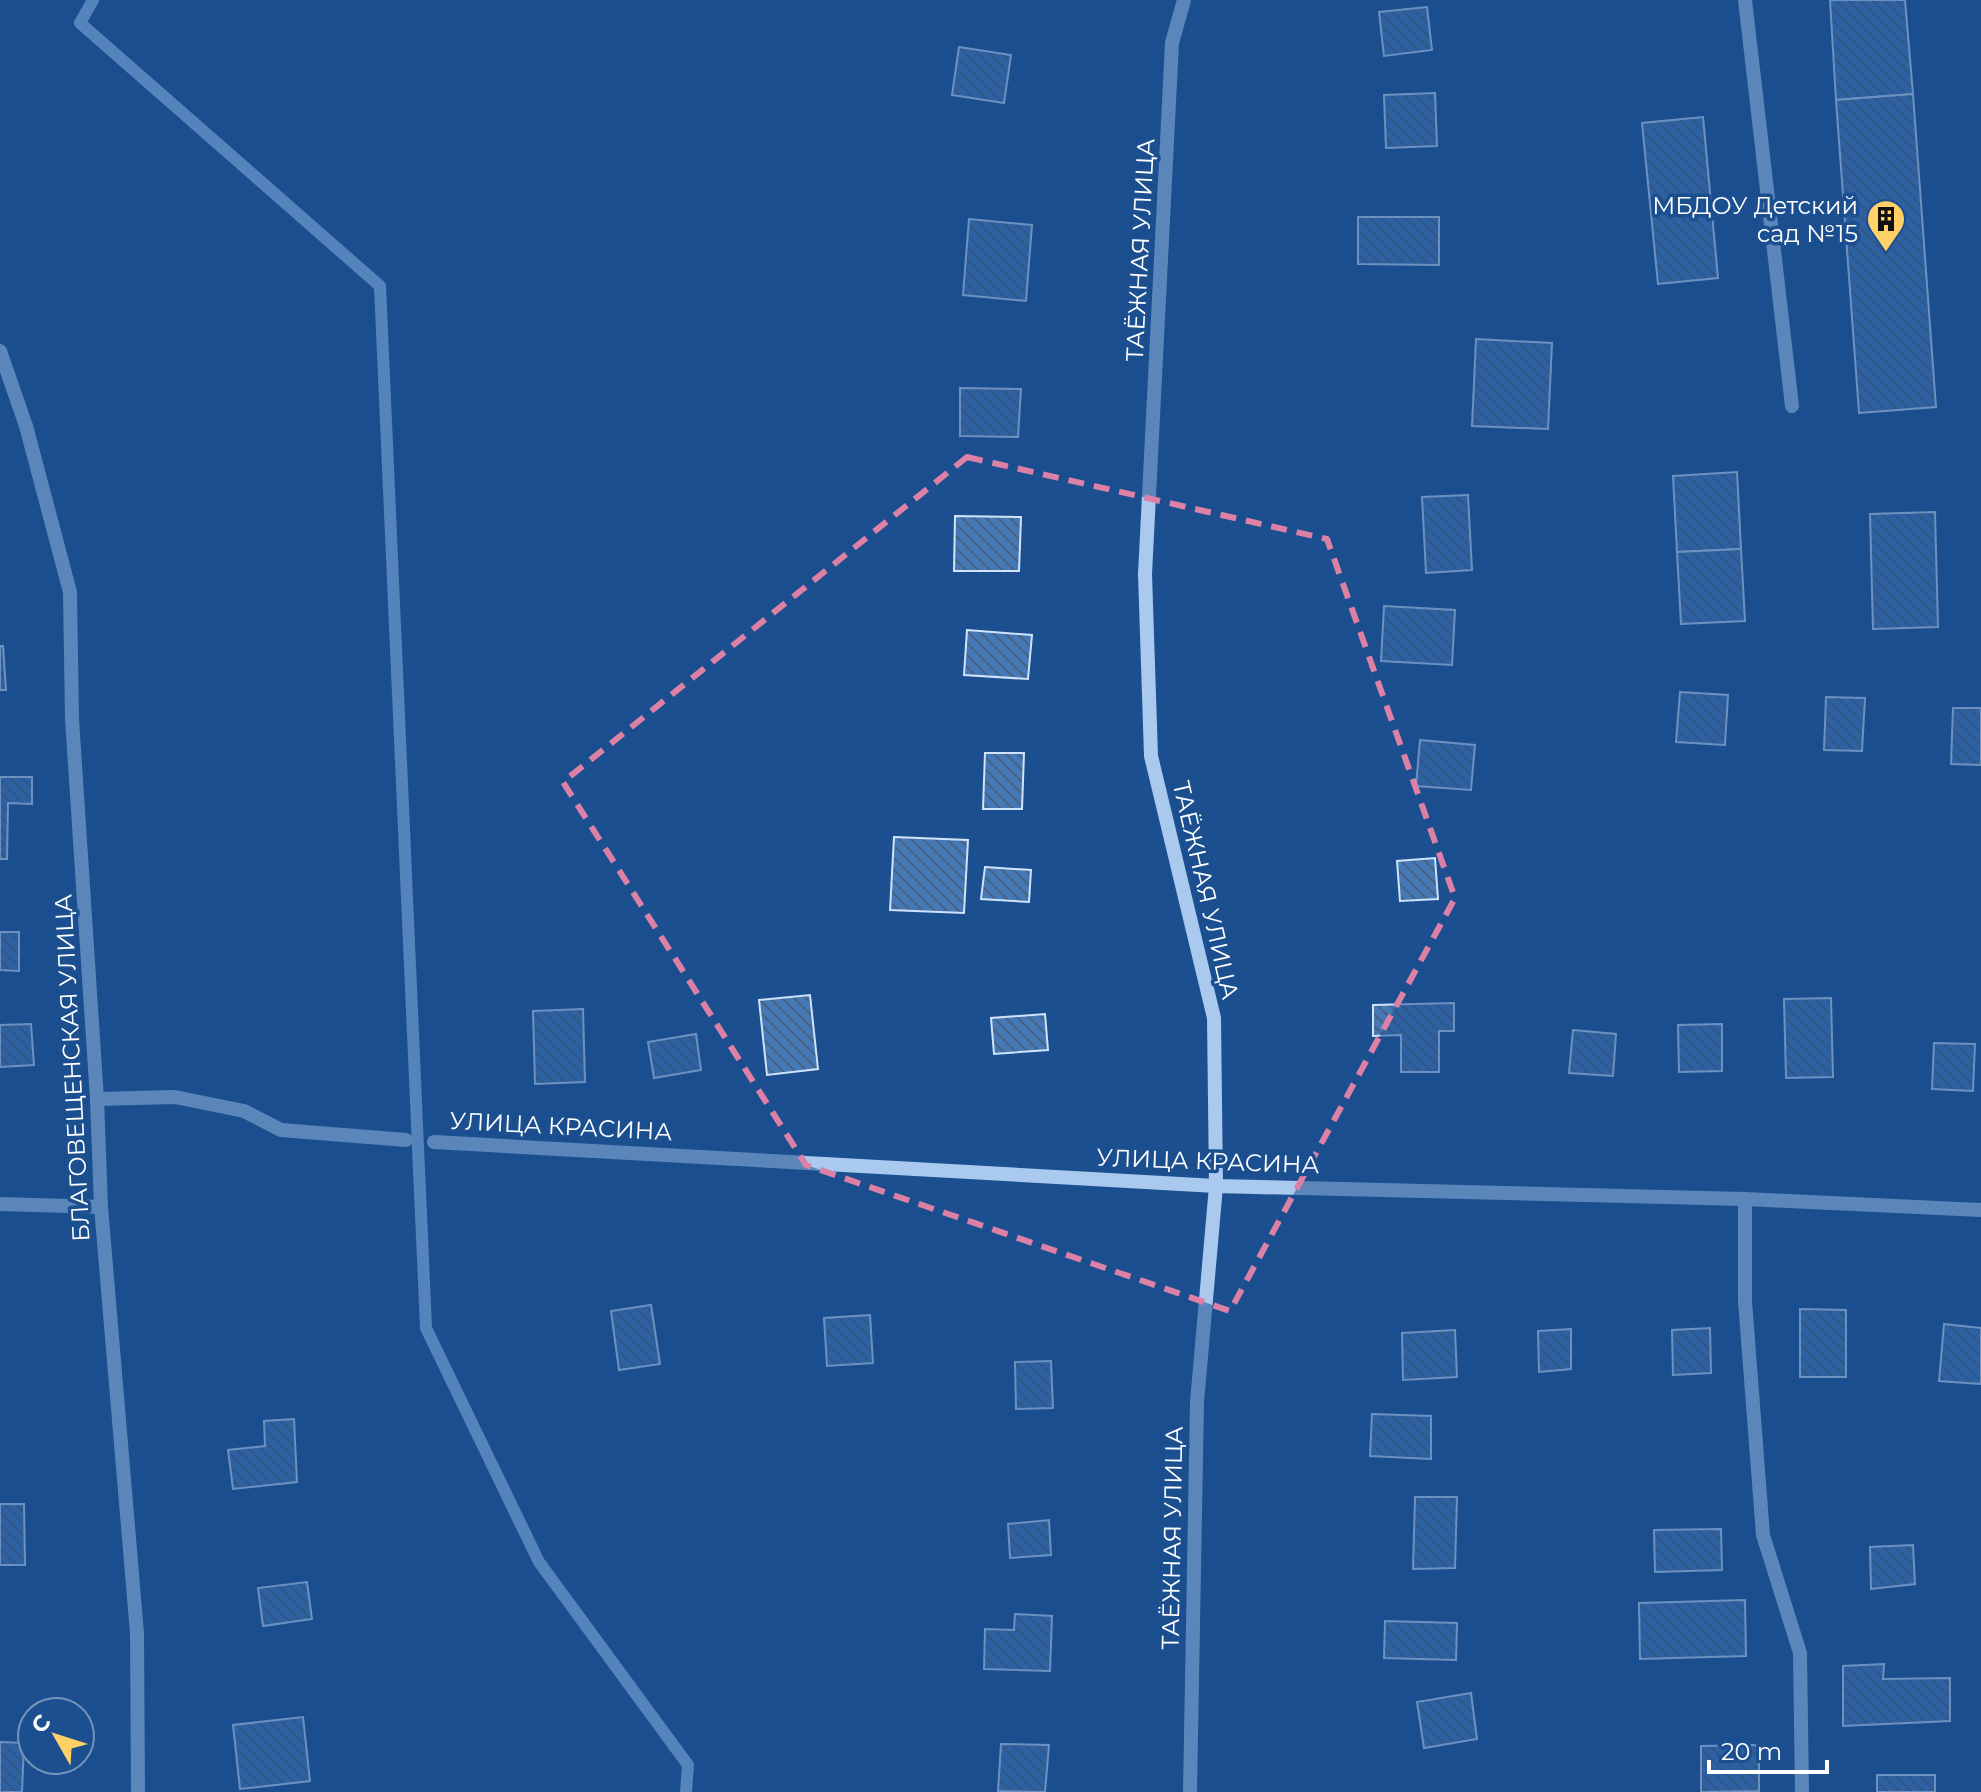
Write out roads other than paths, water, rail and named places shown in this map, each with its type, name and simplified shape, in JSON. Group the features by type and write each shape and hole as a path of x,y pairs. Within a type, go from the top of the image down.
{"street":[{"name":"ТАЁЖНАЯ УЛИЦА","path":"1184,0 1172,43 1146,589 1151,756 1214,1018 1216,1186 1197,1402 1190,1792"},
{"path":"1745,0 1792,406"},
{"name":"БЛАГОВЕЩЕНСКАЯ УЛИЦА","path":"0,351 26,426 70,592 72,719 97,1099 101,1207 137,1633 138,1792"},
{"path":"97,1099 175,1097 244,1111 281,1130 406,1140"},
{"name":"УЛИЦА КРАСИНА","path":"434,1142 1216,1186 1745,1199 1981,1210"},
{"path":"1745,1199 1745,1301 1763,1535 1800,1653 1802,1792"},
{"path":"0,1204 101,1207"}],"waterway":[{"path":"93,0 80,23 380,286 426,1328 539,1562 688,1765 686,1792"}],"place":[{"name":"МБДОУ Детский сад №15","path":"1886,253"}]}
